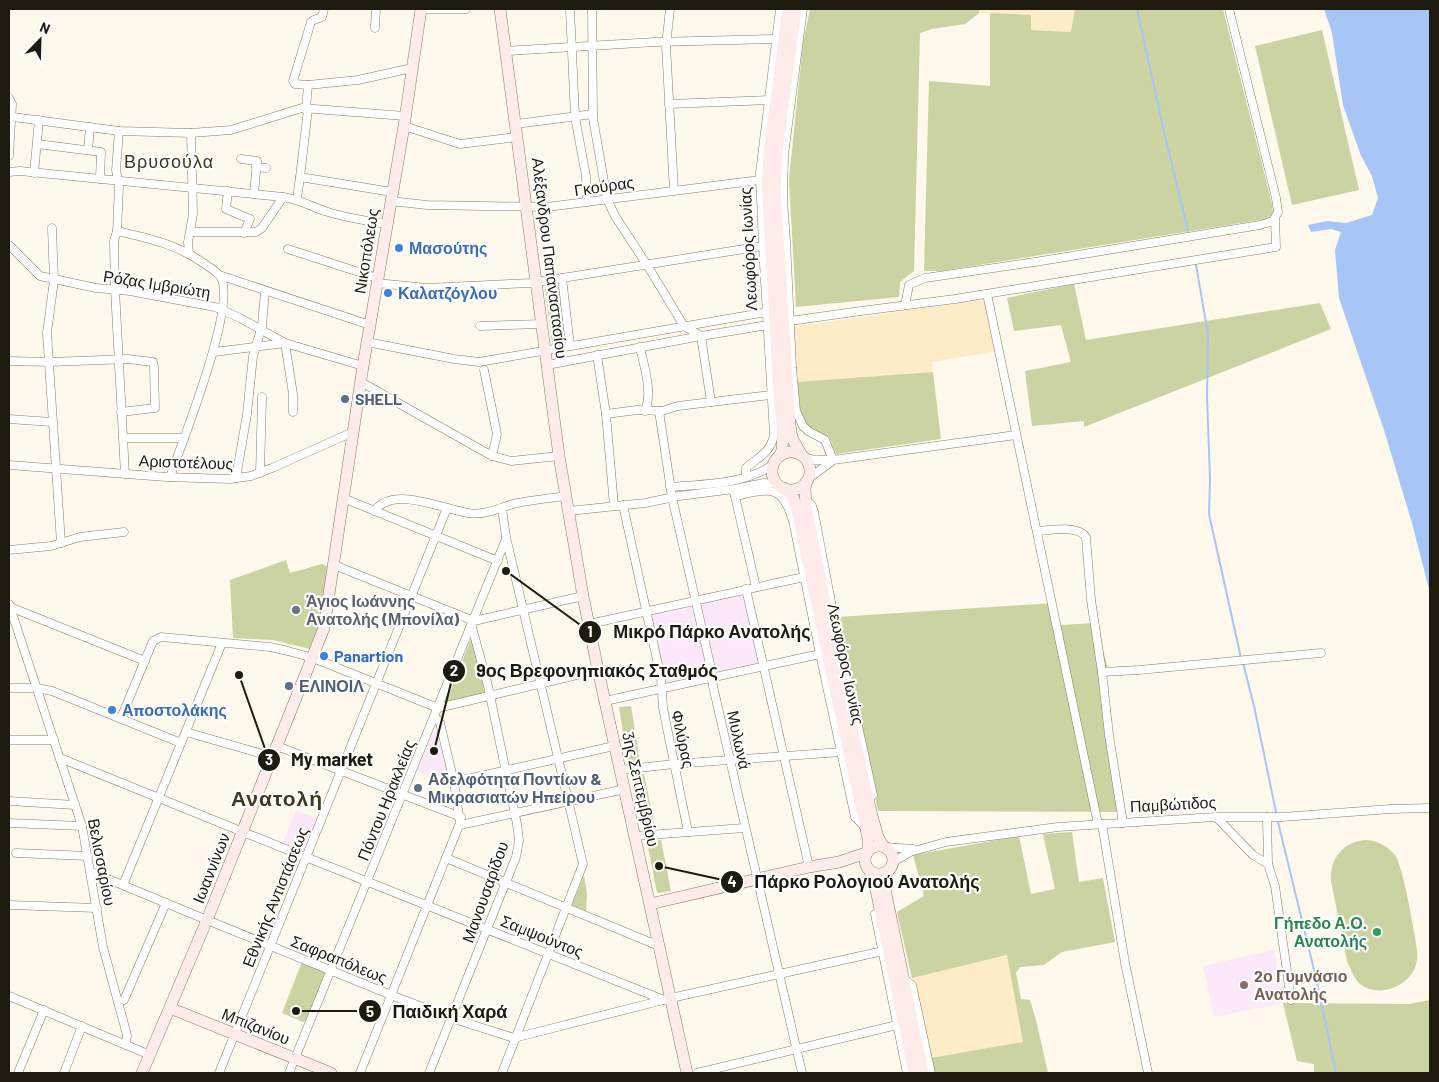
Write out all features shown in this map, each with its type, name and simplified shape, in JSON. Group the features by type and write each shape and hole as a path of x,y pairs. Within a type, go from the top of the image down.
{"street":[{"path":"324,9 322,17 311,22 294,81 295,84 368,79 412,68"},
{"path":"375,28 376,9"},
{"path":"421,9 466,9"},
{"name":"Νικοπόλεως","path":"343,498 421,9"},
{"name":"Αλέξανδρου Παπαναστασίου","path":"500,9 568,511"},
{"path":"570,9 574,117 586,176 587,202"},
{"path":"592,9 593,114 607,200 614,216 647,265 684,326 702,336"},
{"path":"670,9 666,41 674,190"},
{"name":"Λεωφόρος Ιωνίας","path":"780,9 761,156 760,180 767,312 780,323 792,438 810,467 805,498 836,657 872,816 878,837 884,847"},
{"path":"788,9 767,179 780,323 792,368 796,411 799,420 808,431 825,440 833,460"},
{"path":"780,323 775,190 796,9"},
{"path":"780,323 784,155 803,9"},
{"path":"547,365 780,323 905,305 918,305 1276,247 1278,209 1229,9"},
{"path":"506,51 666,41 776,40"},
{"path":"297,199 308,84"},
{"path":"9,98 12,102 9,156"},
{"path":"669,104 769,100"},
{"path":"11,116 119,131 191,133 231,130 295,110 307,109 404,121 464,144 517,137"},
{"path":"516,124 593,114"},
{"path":"34,173 38,120"},
{"path":"88,150 90,127"},
{"path":"119,131 116,170 118,180 117,231 114,241 125,474"},
{"path":"189,253 188,242 193,214 191,133"},
{"path":"37,144 101,152 100,178"},
{"path":"241,159 257,161 254,194"},
{"path":"256,167 266,168"},
{"path":"9,172 100,178 283,197 297,199 337,215 386,224"},
{"name":"Γκούρας","path":"300,177 427,205 527,207 547,207 760,180"},
{"path":"228,191 226,209 250,219 244,233"},
{"path":"191,232 256,232 260,230 283,197"},
{"path":"905,305 908,287 920,280 1260,225 1270,223 1276,219"},
{"path":"52,228 54,280 47,328 61,543"},
{"path":"117,231 154,239 189,253 219,275 370,325"},
{"name":"Ρόζας Ιμβριώτη","path":"9,245 37,274 54,280 200,304 222,310 285,343 363,366"},
{"path":"288,249 377,280 426,288 537,282 763,246"},
{"path":"170,477 214,352 222,310 223,283 219,275"},
{"path":"562,278 570,346"},
{"path":"236,478 247,420 254,347 261,330 265,291"},
{"path":"987,294 1100,824 1125,963 1148,1073"},
{"path":"367,342 472,362 546,351 767,312"},
{"name":"Λεωφόρος Ιωνίας","path":"746,477 746,468 760,458 770,448 772,443 774,427 772,394 780,323"},
{"name":"Λεωφόρος Ιωνίας","path":"780,323 783,434 782,450 773,475 794,499 797,510 865,827 868,842 867,852"},
{"path":"480,326 542,324"},
{"path":"702,336 711,402"},
{"path":"214,352 285,343 292,394 292,412"},
{"path":"640,347 649,396 645,411"},
{"name":"Φιλύρας","path":"597,356 619,505 661,678 663,708 688,832"},
{"path":"9,361 146,360 153,363 156,404 154,409 121,412"},
{"path":"484,370 497,432 492,456"},
{"path":"361,382 492,456 511,461 560,456"},
{"path":"606,414 659,411 678,406 772,394"},
{"path":"260,473 262,397"},
{"name":"Μυλωνά","path":"659,411 670,488 696,600 744,828 802,1073"},
{"path":"9,419 52,422"},
{"name":"Αριστοτέλους","path":"9,465 170,477 236,478 260,473 353,432"},
{"path":"670,488 746,477 764,471 790,452 815,460 833,460 1016,435"},
{"path":"123,438 184,438"},
{"path":"735,493 764,483 796,489 833,460"},
{"path":"568,511 645,503 672,497 767,490 782,496 788,504 793,521 855,816 865,827"},
{"path":"735,493 756,587"},
{"path":"374,511 383,502 399,499 473,514 523,502 566,496"},
{"path":"343,498 498,561"},
{"name":"Ιωαννίνων","path":"142,1073 207,920 313,658 327,618 343,498"},
{"name":"Εθνικής Αντιστάσεως","path":"219,1073 447,508"},
{"path":"502,508 506,537 583,864 502,1073"},
{"name":"3ης Σεπτεμβρίου","path":"568,511 598,670 659,946 668,999 688,1073"},
{"path":"1036,531 1078,530 1086,537 1090,600 1123,822"},
{"path":"9,550 42,547 80,537 124,532"},
{"name":"Πόντου Ηρακλείας","path":"289,1073 473,624 506,537"},
{"path":"334,565 411,596 473,624 583,596"},
{"path":"589,624 804,577"},
{"path":"746,589 809,867"},
{"path":"9,606 144,661"},
{"name":"Βελισσαρίου","path":"9,606 82,826 104,947 127,1035 126,1045"},
{"name":"Μανουσαρίδου","path":"429,1073 518,848 519,836 515,814 473,624"},
{"path":"121,718 153,641 158,637 276,648 313,658 438,708 598,670"},
{"path":"123,885 222,643"},
{"path":"1102,672 1321,653"},
{"path":"605,701 820,654"},
{"path":"9,688 37,688 52,691 181,743"},
{"path":"360,1073 460,821 454,782 440,723 435,717"},
{"path":"186,732 275,752 341,771 403,794 460,821 515,814 625,789"},
{"path":"9,740 54,740"},
{"path":"454,782 614,746"},
{"path":"620,770 674,764 841,752"},
{"name":"Σαμψούντος","path":"60,758 367,882 668,999"},
{"path":"9,801 76,805"},
{"name":"Παμβώτιδος","path":"890,867 905,854 920,849 946,842 1013,833 1123,822 1216,817 1267,817 1430,808"},
{"path":"1216,817 1253,855 1268,864"},
{"path":"1267,817 1268,864 1275,886 1291,1000"},
{"path":"9,823 82,826"},
{"path":"635,836 744,828"},
{"path":"650,904 809,867 839,862 867,852 875,846 884,847 892,854 886,878 886,894 923,1073"},
{"name":"Παμβώτιδος","path":"884,847 920,849"},
{"path":"867,852 864,860 877,897 914,1073"},
{"path":"16,853 88,856"},
{"path":"446,858 659,946"},
{"path":"839,862 868,869 879,874 890,867"},
{"name":"Σαφραπόλεως","path":"91,872 392,995 451,1018 514,1038"},
{"path":"877,897 875,910 907,1073"},
{"path":"118,1002 124,1000 166,903"},
{"path":"9,905 96,908"},
{"path":"514,1038 668,999 883,951"},
{"path":"902,977 912,985 931,1073"},
{"path":"9,996 150,1055"},
{"name":"Μπιζανίου","path":"170,1008 331,1073"},
{"path":"18,1073 44,1010"},
{"path":"697,1073 897,1025"},
{"path":"64,1073 82,1026"}],"shaded area":[{"path":"979,9 1075,9 1072,32 1031,30 1030,15 979,13"},
{"path":"985,299 999,333 1003,350 932,362 933,372 796,382 793,327"},
{"path":"744,595 760,663 716,673 700,604"},
{"path":"692,606 708,675 666,684 651,615"},
{"path":"434,731 437,731 450,784 417,771"},
{"path":"296,810 318,819 304,854 282,845"},
{"name":"2ο Γυμνάσιο Ανατολής","path":"1274,950 1283,1003 1214,1017 1203,966"},
{"path":"1008,955 1023,1042 930,1058 912,978"}],"green space":[{"path":"810,9 979,9 979,13 965,24 932,29 920,33 914,271 900,282 899,297 796,307 789,179 803,43"},
{"path":"1075,9 1223,9 1273,214 1266,219 941,271 924,271 929,81 990,86 990,13 1031,15 1031,30 1071,32"},
{"path":"1322,30 1359,190 1292,205 1255,46"},
{"path":"1074,284 1086,340 1320,303 1331,329 1084,427 1084,421 1032,426 1025,371 1071,362 1061,325 1014,331 1007,298"},
{"path":"560,285 566,339 552,345 545,288"},
{"path":"933,372 941,439 836,454 829,437 808,427 801,418 796,382"},
{"path":"286,560 290,573 322,564 328,567 320,623 310,649 273,640 233,638 230,580"},
{"path":"1054,603 1059,625 1095,623 1110,675 1106,678 1107,693 1124,812 878,811 837,617"},
{"path":"473,639 485,695 446,703 470,641"},
{"path":"631,706 640,762 628,764 619,707"},
{"path":"644,774 655,828 643,830 633,776"},
{"path":"1072,832 1079,882 1103,878 1115,942 1062,952 1044,965 1020,967 1016,973 1021,999 1030,1000 1048,1073 933,1073 930,1058 1023,1042 1007,955 912,978 897,912 924,896 913,855 1019,836 1031,894 1055,889 1043,834"},
{"path":"661,840 671,891 657,893 647,842"},
{"name":"Γήπεδο Α.Ο. Ανατολής","path":"1366,840 1384,845 1397,858 1405,887 1417,948 1415,969 1410,976 1395,987 1386,990 1368,989 1356,980 1347,961 1331,881 1333,865 1340,853 1351,844"},
{"path":"584,875 587,893 586,911 572,905"},
{"path":"302,962 326,972 307,1020 303,1022 282,1013"},
{"path":"1430,1000 1430,1073 1314,1073 1314,1064 1297,1061 1283,1003 1409,1004"}],"water":[{"path":"1324,9 1430,9 1430,593 1412,523 1385,433 1339,298 1335,250 1341,232 1331,229 1311,232 1308,225 1327,221 1346,223 1372,215 1378,198 1372,176 1361,156 1343,105 1332,33"}],"waterway":[{"path":"1137,9 1188,231"},
{"path":"1196,265 1208,334 1209,514 1241,658"},
{"path":"1243,663 1276,812"},
{"path":"1278,822 1316,978 1336,1073"}],"place":[{"name":"Μασούτης","path":"399,248"},
{"name":"Καλατζόγλου","path":"388,293"},
{"name":"SHELL","path":"345,399"},
{"name":"Μικρό Πάρκο Ανατολής","path":"506,571"},
{"name":"Άγιος Ιωάννης Ανατολής (Μπονίλα)","path":"296,610"},
{"name":"Panartion","path":"324,656"},
{"name":"My market","path":"239,675"},
{"name":"ΕΛΙΝΟΙΛ","path":"289,686"},
{"name":"Αποστολάκης","path":"112,710"},
{"name":"9ος Βρεφονηπιακός Σταθμός","path":"434,751"},
{"name":"Αδελφότητα Ποντίων & Μικρασιατών Ηπείρου","path":"418,788"},
{"name":"Πάρκο Ρολογιού Ανατολής","path":"659,866"},
{"name":"Γήπεδο Α.Ο. Ανατολής","path":"1377,932"},
{"name":"2ο Γυμνάσιο Ανατολής","path":"1244,985"},
{"name":"Παιδική Χαρά","path":"296,1011"}],"district":[{"name":"Βρυσούλα","path":"169,162"},
{"name":"Ανατολή","path":"277,799"}]}
